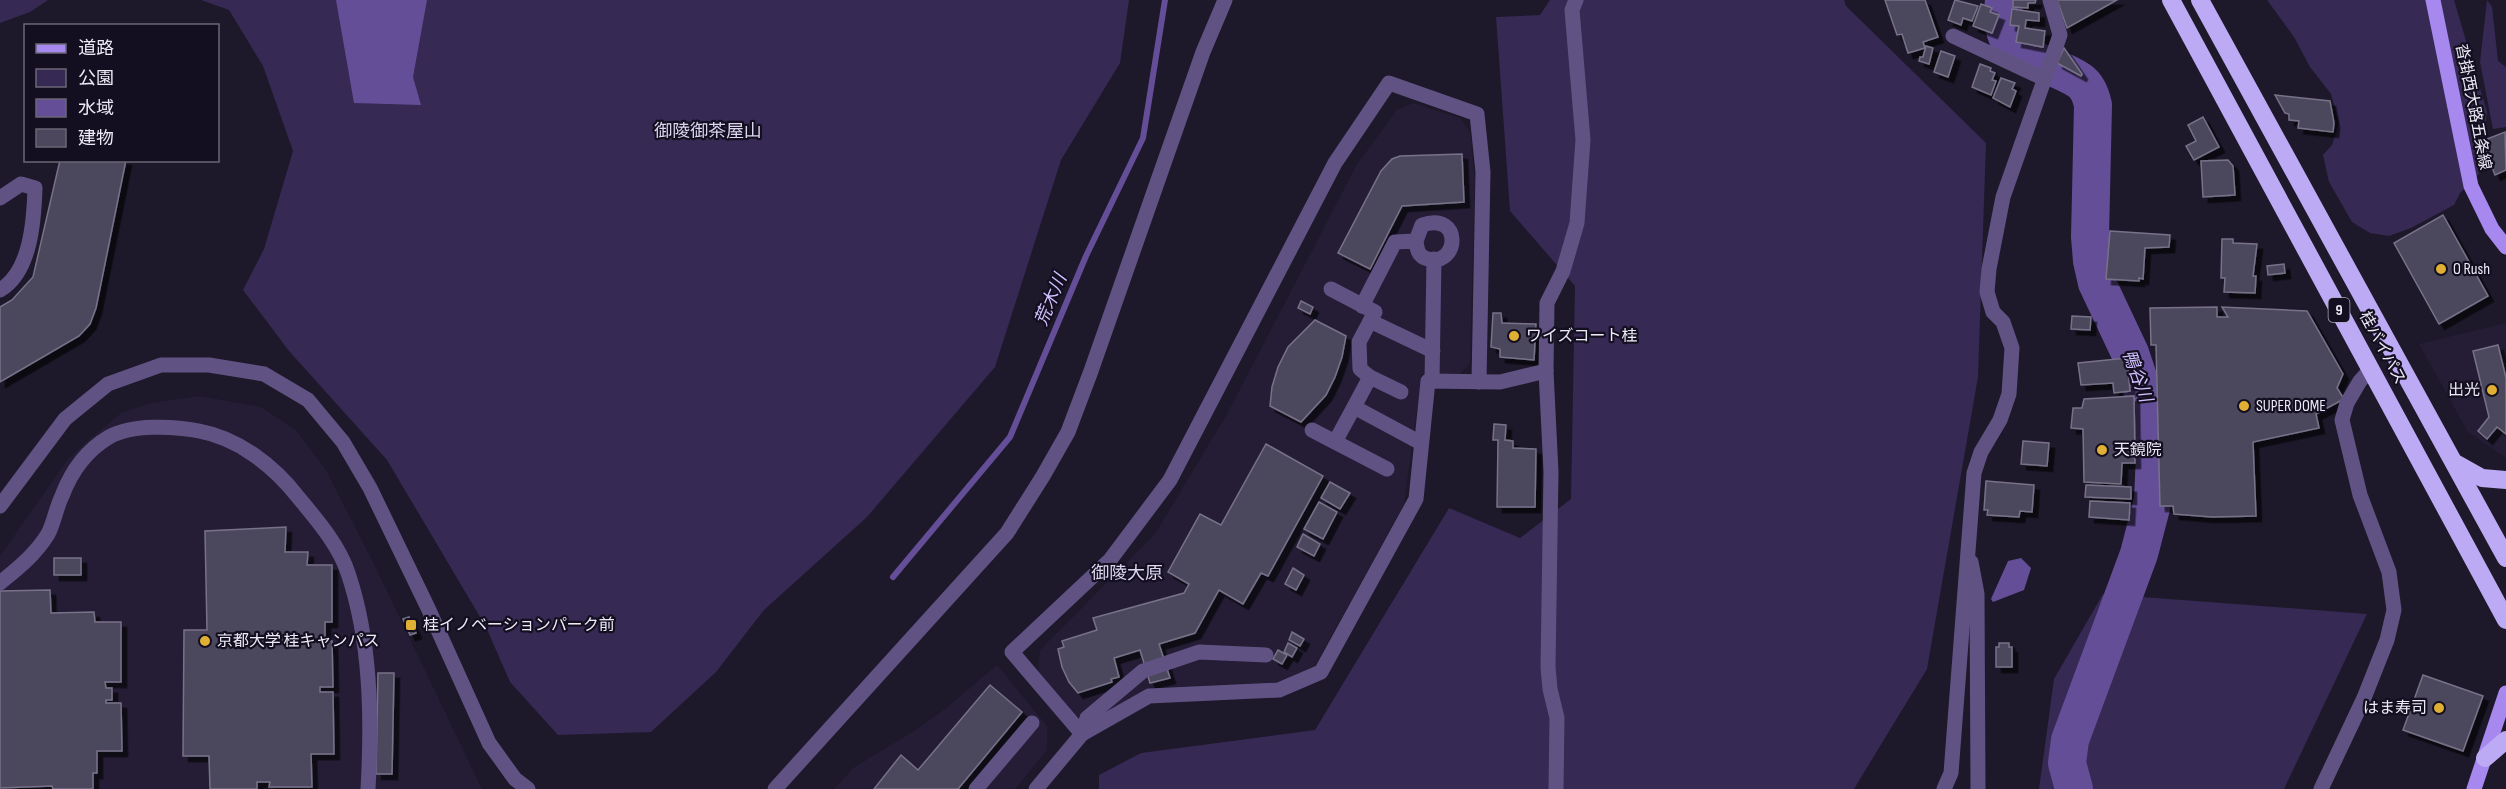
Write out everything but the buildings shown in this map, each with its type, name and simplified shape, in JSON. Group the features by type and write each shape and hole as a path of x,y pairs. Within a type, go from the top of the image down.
{"highway":[{"name":"桂バイパス","path":"2172,0 2506,620"},
{"name":"桂バイパス","path":"2200,0 2457,464 2506,558"},
{"path":"2457,464 2482,478 2506,480"},
{"path":"2485,758 2506,740"}],"main road":[{"name":"沓掛西大路五条線","path":"2433,0 2471,186 2492,229 2506,247"},
{"path":"2474,789 2506,693"}],"street":[{"path":"775,789 1007,533 1043,476 1068,432 1092,371 1203,52 1225,0"},
{"path":"1556,789 1557,718 1550,689 1548,667 1551,471 1546,371 1547,303 1563,271 1577,223 1583,140 1572,10 1576,0"},
{"path":"1955,789 1951,774 1974,473 1981,452 2000,420 2009,394 2012,348 2003,322 1993,312 1987,292 1989,269 2003,197 2060,35 2050,0"},
{"path":"1953,36 2047,72"},
{"path":"1082,734 1012,652 1110,560 1170,480 1335,163 1389,83 1477,114 1483,172 1479,382"},
{"path":"0,198 21,184 35,188 34,212 22,269 0,290"},
{"path":"1439,222 1447,225 1452,235 1452,245 1448,254 1428,260 1417,250 1416,241 1422,225 1439,222"},
{"path":"1362,306 1395,242 1416,241"},
{"path":"1432,381 1434,259"},
{"path":"1331,289 1375,312 1359,342 1360,369 1370,377 1401,392"},
{"path":"1370,321 1433,351"},
{"path":"2,501 65,419 108,384 161,365 209,365 264,374 308,400 344,442 370,488 489,743 515,779 528,789"},
{"path":"2322,789 2364,698 2387,640 2394,610 2389,572 2360,495 2342,420 2347,403 2360,381 2371,369"},
{"path":"1036,789 1082,734 1149,696 1279,690 1321,672 1416,499 1428,381 1500,382 1546,371"},
{"path":"1335,442 1370,377"},
{"path":"1354,407 1421,443"},
{"path":"0,582 32,556 49,533 62,494 84,456 111,436 142,428 181,427 215,434 253,454 284,479 325,531 348,571 362,631 369,689 368,789"},
{"path":"1312,430 1387,469"},
{"path":"1968,543 1977,594 1978,789"},
{"path":"1082,734 1087,718 1143,671 1199,652 1266,656"},
{"path":"976,789 1032,723"},
{"path":"1944,789 1951,774"}],"shaded area":[{"path":"1413,103 1460,118 1470,131 1475,180 1470,363 1460,374 1422,374 1404,504 1314,668 1283,682 1150,688 1094,720 1076,716 1038,671 1040,650 1155,534 1227,414 1357,164 1397,110"},
{"path":"2506,323 2506,458 2468,432 2419,344"},
{"name":"京都大学 桂キャンパス","path":"199,396 261,407 296,430 326,470 375,566 482,789 0,789 0,556 68,459 121,413 151,403"},
{"path":"997,665 1047,726 1047,750 1015,789 834,789 853,768 917,729"}],"green space":[{"path":"0,0 48,0 30,12 0,23"},
{"path":"201,0 1129,0 1120,63 1061,160 995,367 867,517 764,610 716,672 651,732 558,735 510,682 486,627 387,460 289,351 243,290 264,249 293,151 263,66 229,10"},
{"path":"1550,0 1844,0 1846,6 1986,143 1978,377 1927,669 1854,789 1099,789 1099,775 1141,753 1315,730 1449,508 1520,538 1571,499 1575,286 1510,211 1496,17 1540,15"},
{"path":"2267,0 2454,0 2487,112 2479,174 2460,193 2454,205 2411,228 2389,236 2370,233 2352,222 2329,182 2323,155 2332,145 2339,123 2331,94 2310,67 2294,37"},
{"path":"2487,0 2492,7 2498,61 2506,67 2506,127 2493,129 2480,62"},
{"path":"2103,594 2367,614 2284,789 2039,789 2054,679"}],"water":[{"path":"336,0 427,0 413,77 421,105 354,103"},
{"path":"2021,558 2031,568 2024,590 1993,602 1991,599 2008,561"}],"waterway":[{"name":"荒木川","path":"893,577 1010,437 1086,256 1143,138 1165,0"},
{"name":"鴨谷川","path":"2004,0 2003,21 2007,37 2015,48 2025,56 2080,81 2087,88 2091,98 2093,105 2090,237 2092,261 2097,283 2130,353 2151,416 2155,454 2153,500 2139,554 2070,740 2067,763 2074,789"}],"place":[{"name":"O Rush","path":"2441,269"},
{"name":"ワイズコート桂","path":"1514,336"},
{"name":"出光","path":"2492,390"},
{"name":"SUPER DOME","path":"2244,406"},
{"name":"天鏡院","path":"2102,450"},
{"name":"桂イノベーションパーク前","path":"411,625"},
{"name":"京都大学 桂キャンパス","path":"205,641"},
{"name":"はま寿司","path":"2439,708"}],"district":[{"name":"御陵御茶屋山","path":"708,131"},
{"name":"御陵大原","path":"1127,573"}]}
